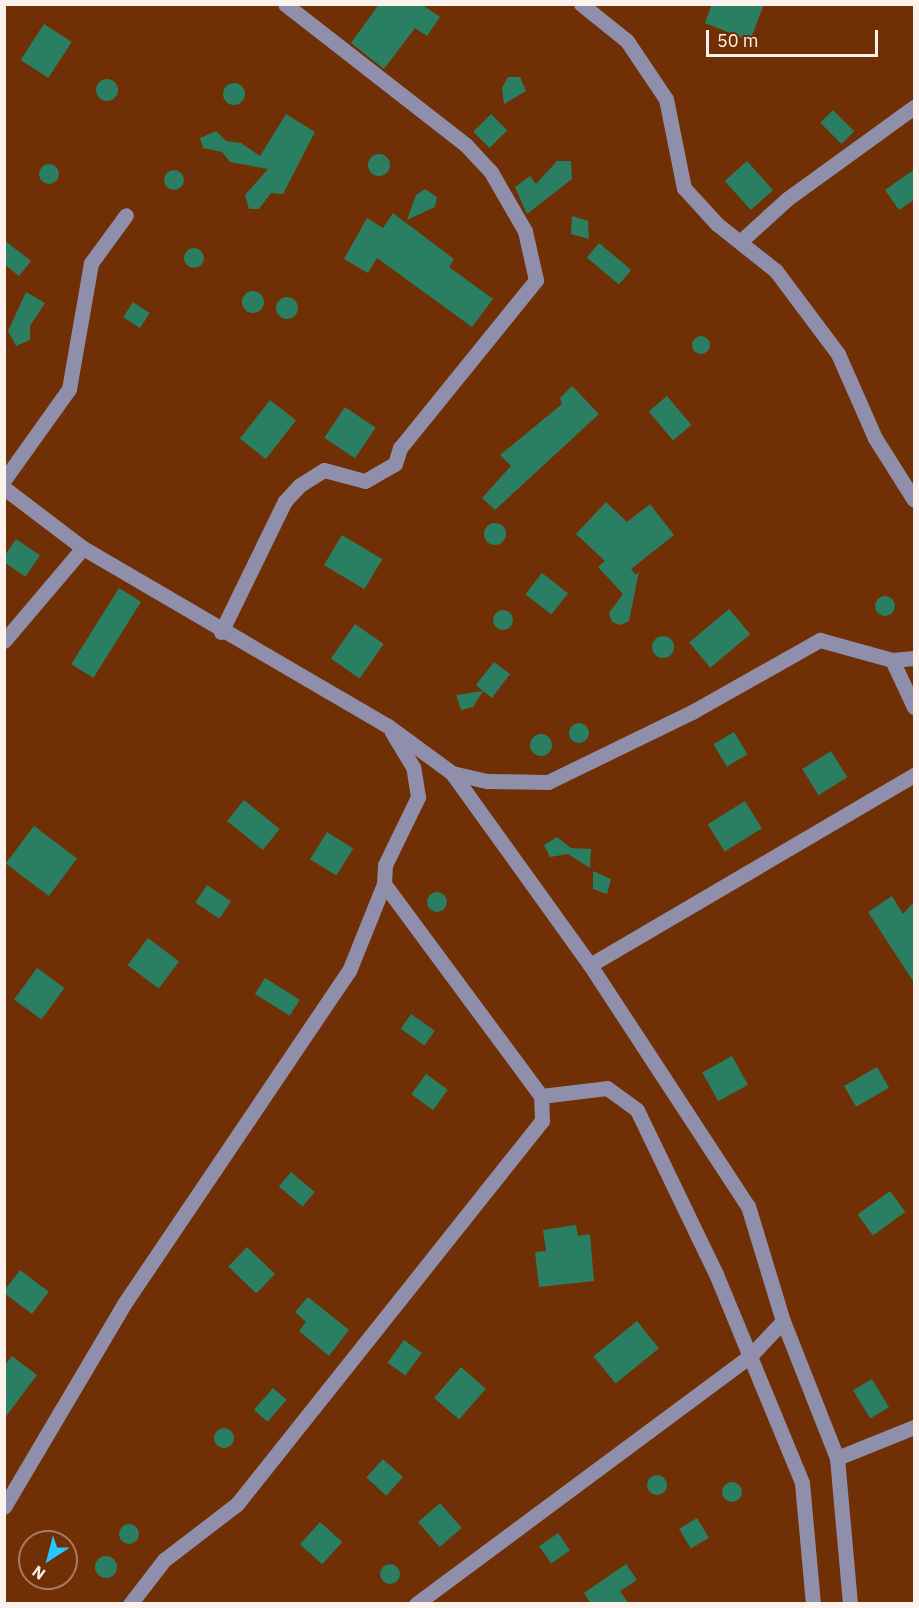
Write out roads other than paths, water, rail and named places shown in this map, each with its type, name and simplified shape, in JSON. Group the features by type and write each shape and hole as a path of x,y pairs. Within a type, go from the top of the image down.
{"street":[{"path":"221,632 285,501 300,485 324,470 365,482 395,464 400,448 536,280 525,231 491,172 466,145 285,4"},
{"path":"581,4 627,41 666,99 684,188 717,225 742,240 776,271 838,354 875,438 915,500"},
{"path":"742,240 787,199 915,107"},
{"path":"4,480 69,389 91,263 126,215"},
{"path":"4,488 83,548 221,632 388,726 452,773 590,965 748,1206 783,1321 837,1458 850,1604"},
{"path":"4,641 83,548"},
{"path":"452,773 488,781 548,782 692,712 820,640 892,660 915,658"},
{"path":"892,660 915,707"},
{"path":"4,1507 124,1304 349,971 384,884 385,865 418,797 413,767 388,726"},
{"path":"590,965 915,775"},
{"path":"130,1604 164,1560 237,1504 519,1153 542,1121 541,1096 384,884"},
{"path":"541,1096 607,1088 637,1110 750,1356 802,1483 813,1604"},
{"path":"417,1604 750,1356 783,1321"},
{"path":"837,1458 915,1427"}]}
